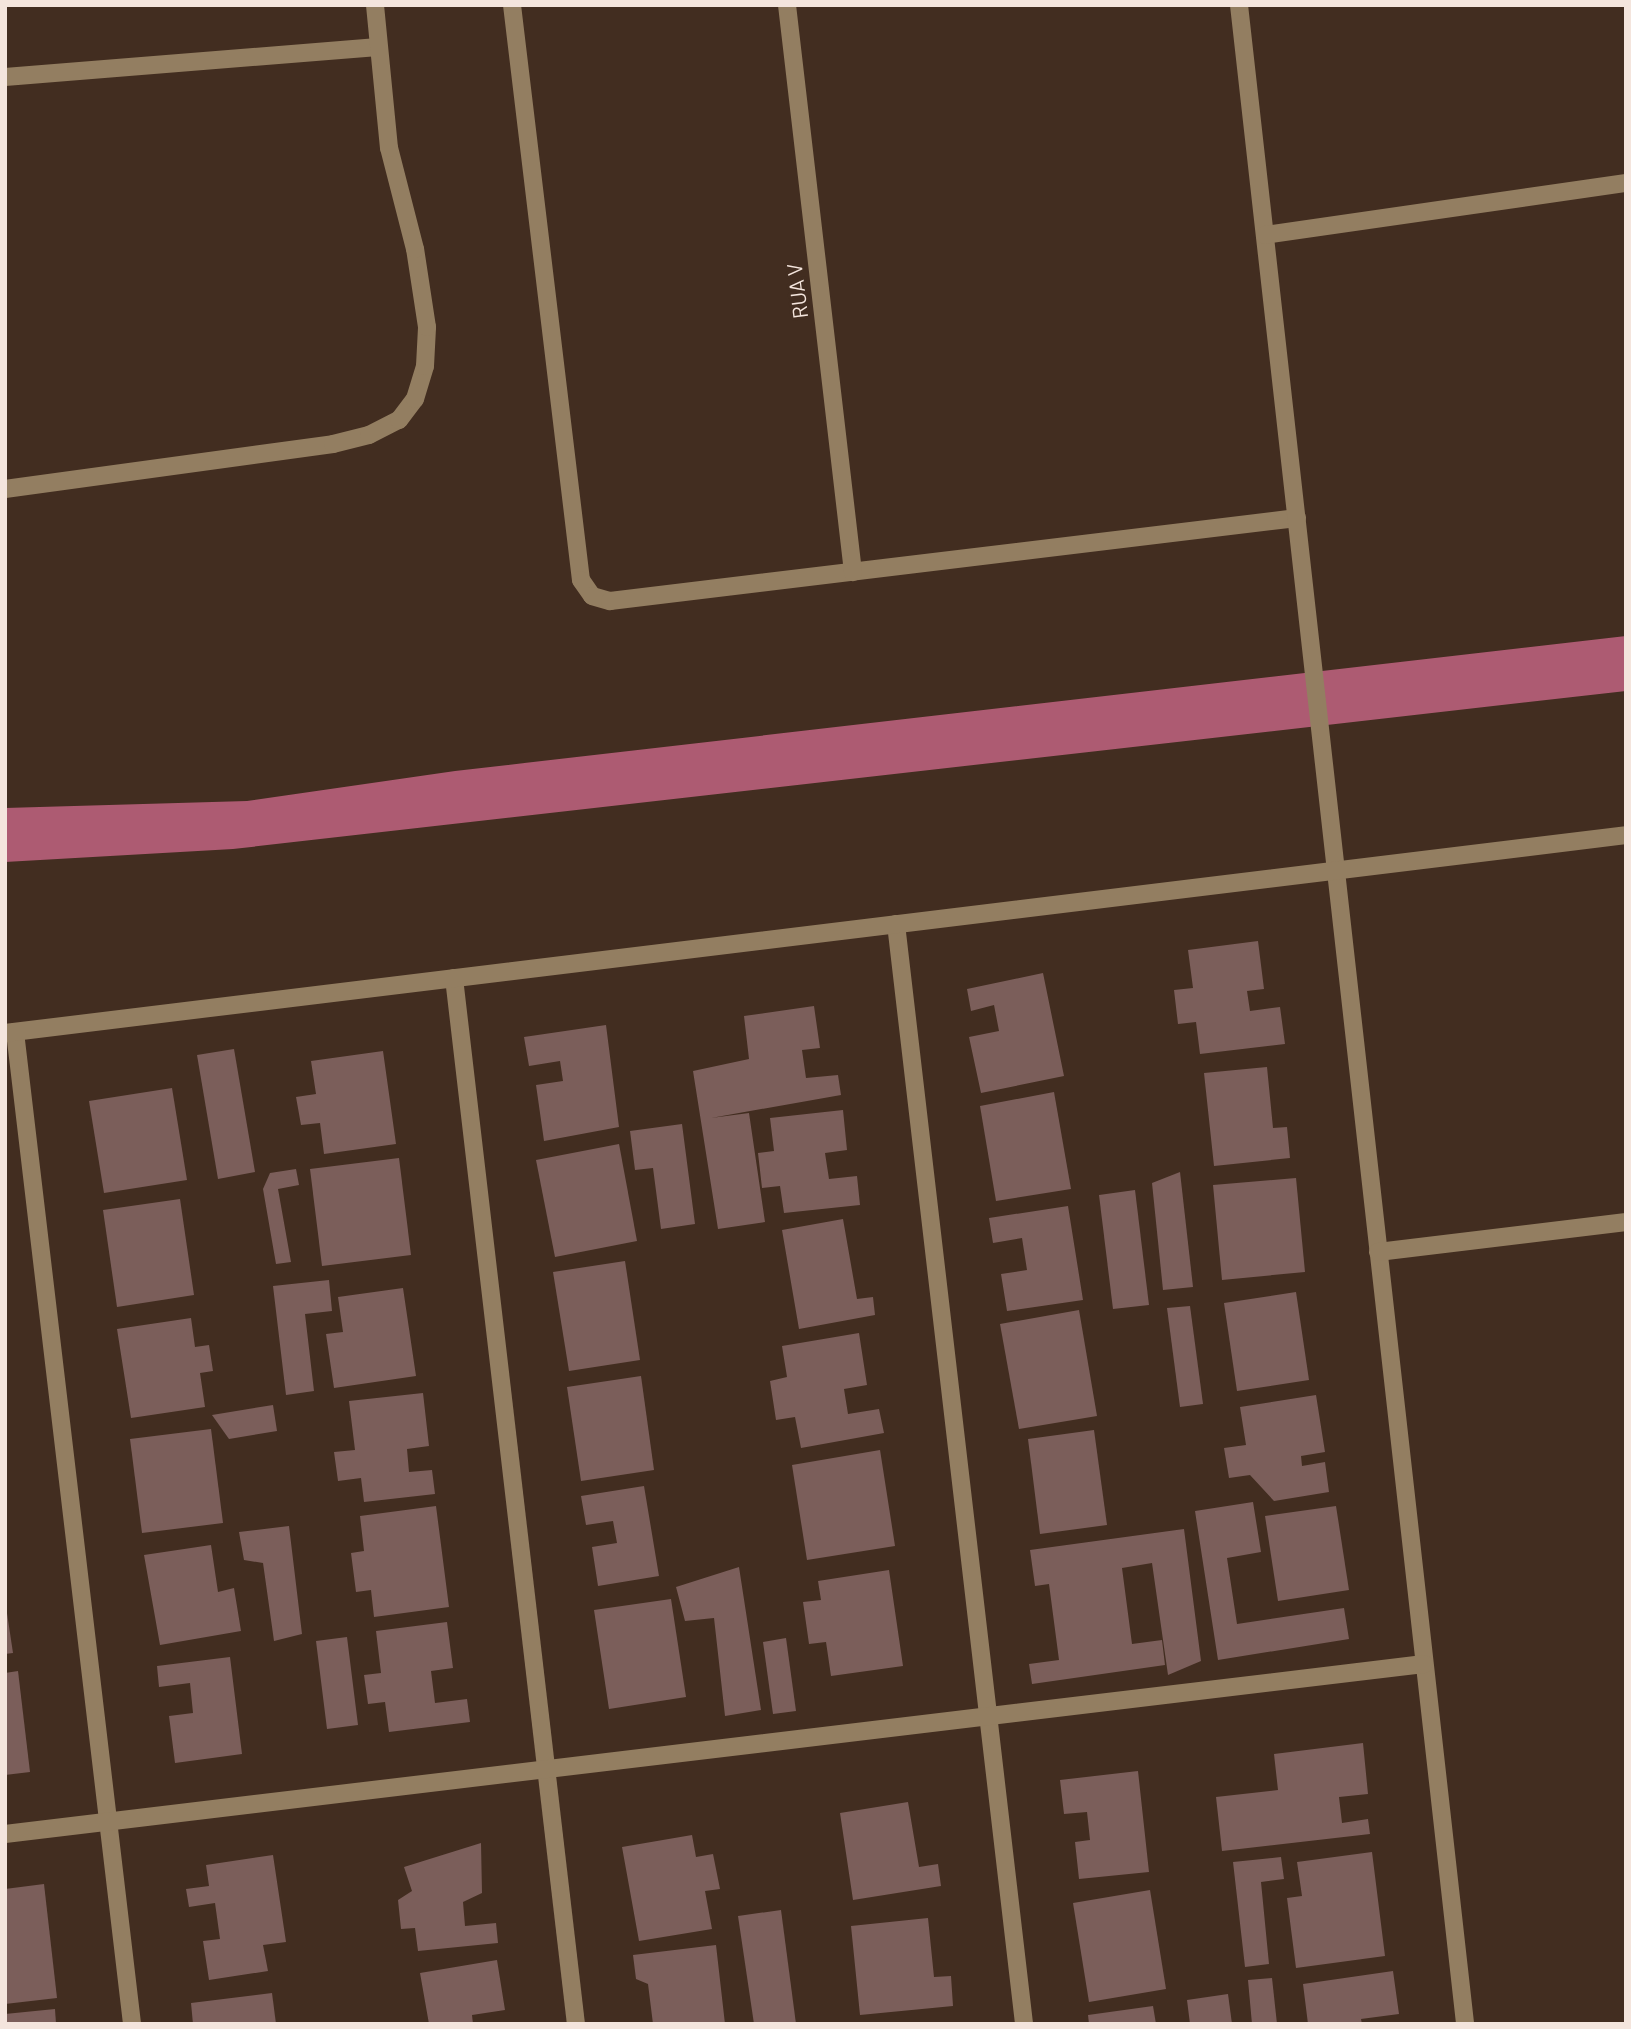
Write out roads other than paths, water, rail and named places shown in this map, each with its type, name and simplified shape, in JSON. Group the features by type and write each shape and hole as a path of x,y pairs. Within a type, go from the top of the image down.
{"street":[{"path":"5,489 333,444 369,435 399,419 415,399 422,377 427,327 415,249 389,148 375,5"},
{"path":"512,5 585,589 610,601 1297,518"},
{"name":"RUA V","path":"787,5 853,572"},
{"path":"1238,5 1465,2024"},
{"path":"5,77 378,47"},
{"path":"1265,235 1626,183"},
{"path":"132,2024 10,1033 1626,835"},
{"path":"896,924 986,1717 1024,2024"},
{"path":"454,978 544,1770 576,2024"},
{"path":"1378,1252 1626,1222"},
{"path":"5,1834 1424,1664"}]}
